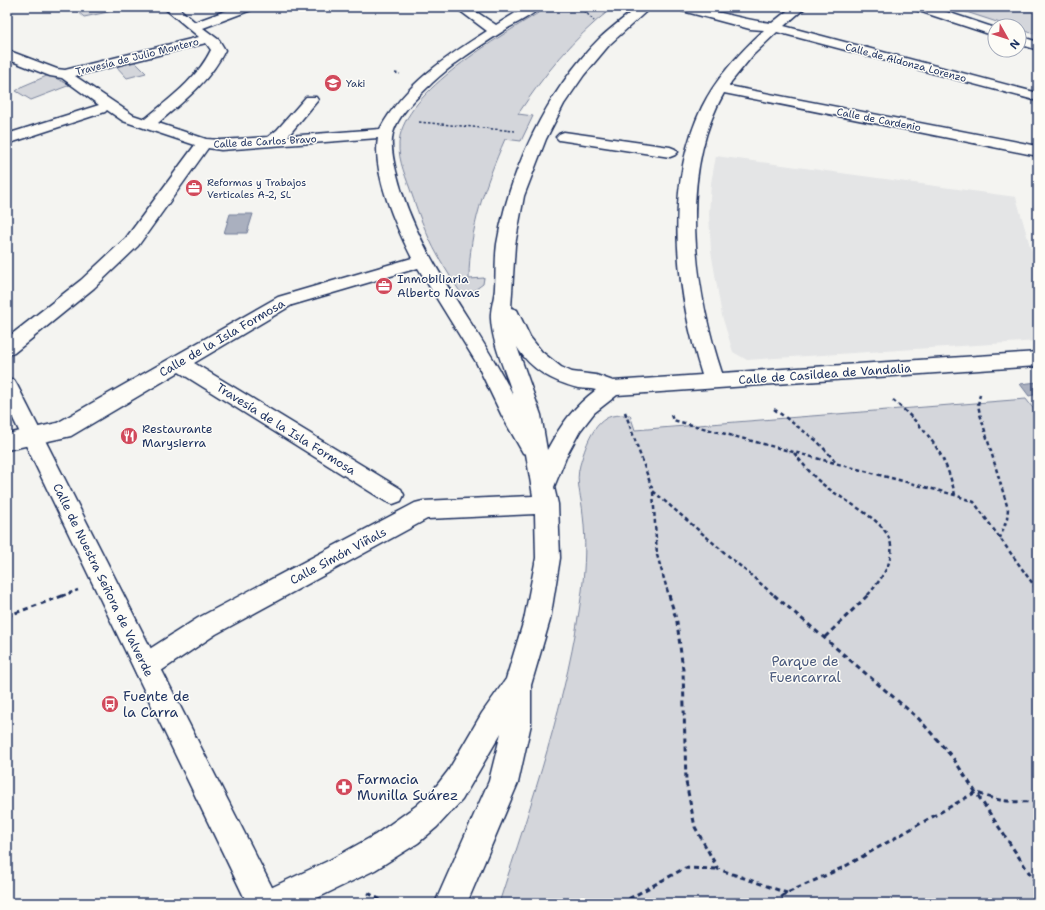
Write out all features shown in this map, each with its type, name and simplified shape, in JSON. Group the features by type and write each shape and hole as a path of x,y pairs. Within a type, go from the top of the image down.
{"street":[{"path":"148,124 186,92 217,55 217,46 169,7"},
{"path":"192,27 247,7"},
{"path":"461,7 496,31"},
{"path":"534,7 454,58 409,97 395,115 385,133 385,158 389,182 422,261 486,362 519,429 537,456"},
{"path":"451,903 503,783 517,724 518,684 537,620 548,558 545,495 530,415 505,341 500,319 504,296 506,245 516,196 538,139 557,104 579,72 605,41 645,7"},
{"name":"Calle de Aldonza Lorenzo","path":"683,7 750,25 774,27 1038,97"},
{"name":"Calle de Aldonza Lorenzo","path":"718,7 759,19 774,27"},
{"path":"714,382 706,358 690,282 686,235 688,189 694,155 709,108 720,88 774,27 800,7"},
{"path":"920,7 987,29"},
{"name":"Travesía de Julio Montero","path":"67,74 73,71 207,39"},
{"path":"1027,43 1038,46"},
{"path":"7,54 55,73 67,74"},
{"name":"Calle de Carlos Bravo","path":"67,74 69,78 128,118 204,143 221,145 385,133"},
{"name":"Calle de Cardenio","path":"720,88 1038,151"},
{"path":"272,141 282,133 311,100"},
{"path":"7,139 100,109"},
{"path":"564,137 670,152"},
{"path":"7,348 56,311 132,242 204,143"},
{"name":"Calle de la Isla Formosa","path":"7,442 64,430 285,300 422,261"},
{"name":"Calle de Casildea de Vandalia","path":"504,296 524,346 540,363 563,376 579,381 595,382 612,388 1038,360"},
{"name":"Travesía de la Isla Formosa","path":"178,362 393,496"},
{"name":"Calle de Nuestra Señora de Valverde","path":"7,385 102,581 264,903"},
{"path":"545,495 555,456 569,429 589,406 605,396 612,388"},
{"name":"Calle Simón Viñals","path":"146,666 207,626 424,510 545,495"},
{"path":"273,903 352,864 411,829 443,800 468,767 493,721 518,684"}],"path":[{"path":"581,7 598,23"},
{"path":"414,122 518,131"},
{"path":"980,394 978,405 980,414 1008,508 1007,519 1000,538"},
{"path":"893,400 935,441 945,458 953,482 954,495"},
{"path":"774,409 817,441 837,464"},
{"path":"624,411 653,491 657,555 677,622 683,670 686,782 695,827 718,869"},
{"path":"671,416 673,420 954,495 974,502 1038,592"},
{"path":"793,453 825,486 858,506 883,527 892,541 893,556 887,571 876,585 825,637"},
{"path":"653,491 919,719 953,758 1038,886"},
{"path":"7,616 102,581"},
{"path":"976,792 995,802 1019,803 1038,801"},
{"path":"774,903 787,893 844,867 976,792"},
{"path":"621,903 685,868 718,869 787,893"},
{"path":"364,888 366,892 386,903"}],"shaded area":[{"path":"716,156 1016,197 1030,246 1038,264 1038,341 747,360 733,352 722,316 711,251 709,214 711,183"}],"green space":[{"path":"76,7 89,7 90,9 103,7 132,7 84,17 76,10"},
{"path":"548,7 629,7 622,10 611,9 584,32 549,71 518,114 533,116 521,141 505,139 491,173 475,225 470,261 469,279 484,278 483,284 464,298 438,256 421,219 401,163 399,150 400,136 408,117 422,98 441,80 462,62"},
{"path":"951,7 1038,7 1038,35 1027,32 1027,18 987,19"},
{"path":"134,61 146,73 127,78 115,65"},
{"path":"49,75 70,85 31,100 16,91 23,86"},
{"name":"Parque de Fuencarral","path":"1026,399 1038,415 1038,903 499,903 548,749 568,671 582,591 584,563 584,524 578,478 587,443 600,423 612,416 630,415 635,430"}],"water":[{"path":"230,214 253,214 247,233 224,233"},
{"path":"1038,382 1038,394 1029,396 1020,384"}],"place":[{"name":"Yaki","path":"333,83"},
{"name":"Reformas y Trabajos Verticales A-2, SL","path":"194,188"},
{"name":"Inmobiliaria Alberto Navas","path":"384,286"},
{"name":"Restaurante Marysierra","path":"129,436"},
{"name":"Fuente de la Carra","path":"110,704"},
{"name":"Farmacia Munilla Suárez","path":"344,787"}]}
